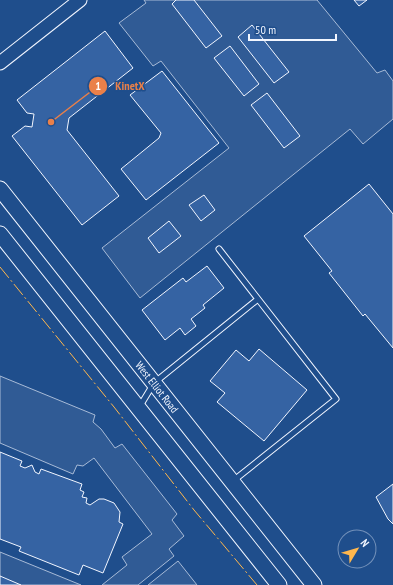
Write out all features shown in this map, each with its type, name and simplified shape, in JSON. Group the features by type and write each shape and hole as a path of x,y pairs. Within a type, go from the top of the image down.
{"main road":[{"name":"West Elliot Road","path":"0,189 314,585"},
{"path":"0,234 278,585"}],"street":[{"path":"0,63 80,0"}],"lane":[{"path":"219,248 336,399 233,482"},
{"path":"139,409 154,382 258,299"}],"shaded area":[{"path":"144,0 317,0 377,73 385,70 393,81 393,119 363,144 350,129 140,298 102,248 229,148 161,61 153,66 119,23 146,3"},
{"path":"0,376 95,415 93,422 101,429 115,448 122,444 177,514 172,520 184,536 169,549 174,556 138,585 102,585 127,565 122,557 152,534 94,458 83,466 77,465 73,474 0,443"},
{"path":"0,552 81,585 0,585"},
{"path":"178,561 197,585 148,585"}],"building":[{"path":"176,0 194,0 222,36 206,48 172,4"},
{"path":"354,0 367,0 359,6"},
{"path":"252,25 289,72 274,83 238,37"},
{"path":"105,31 133,68 69,118 67,130 119,196 82,225 12,136 25,126 32,127 34,114 27,113 17,100"},
{"path":"230,46 259,84 244,96 214,58"},
{"path":"162,71 219,143 146,200 121,169 159,138 161,133 130,95"},
{"path":"267,93 300,136 284,148 251,105"},
{"path":"369,184 393,214 393,348 365,314 363,316 329,273 332,271 304,236"},
{"path":"204,195 215,210 201,221 189,205"},
{"path":"169,221 181,236 159,253 148,238"},
{"path":"207,266 224,288 203,305 205,308 191,319 196,326 185,335 180,328 165,340 142,310 183,278 186,282"},
{"path":"259,349 307,390 264,441 217,402 225,393 210,381 236,350 249,361"},
{"path":"0,452 22,461 20,466 25,468 32,465 35,472 39,474 41,469 82,484 80,490 84,492 82,497 87,498 86,503 90,505 99,499 104,499 114,503 120,512 119,522 123,524 103,573 83,565 79,575 19,551 21,547 0,539"},
{"path":"393,484 393,524 388,519 376,497"},
{"path":"0,576 21,585 0,585"}],"power":[{"path":"0,267 114,407 194,510 257,585"}],"place":[{"name":"KinetX","path":"51,122"}]}
